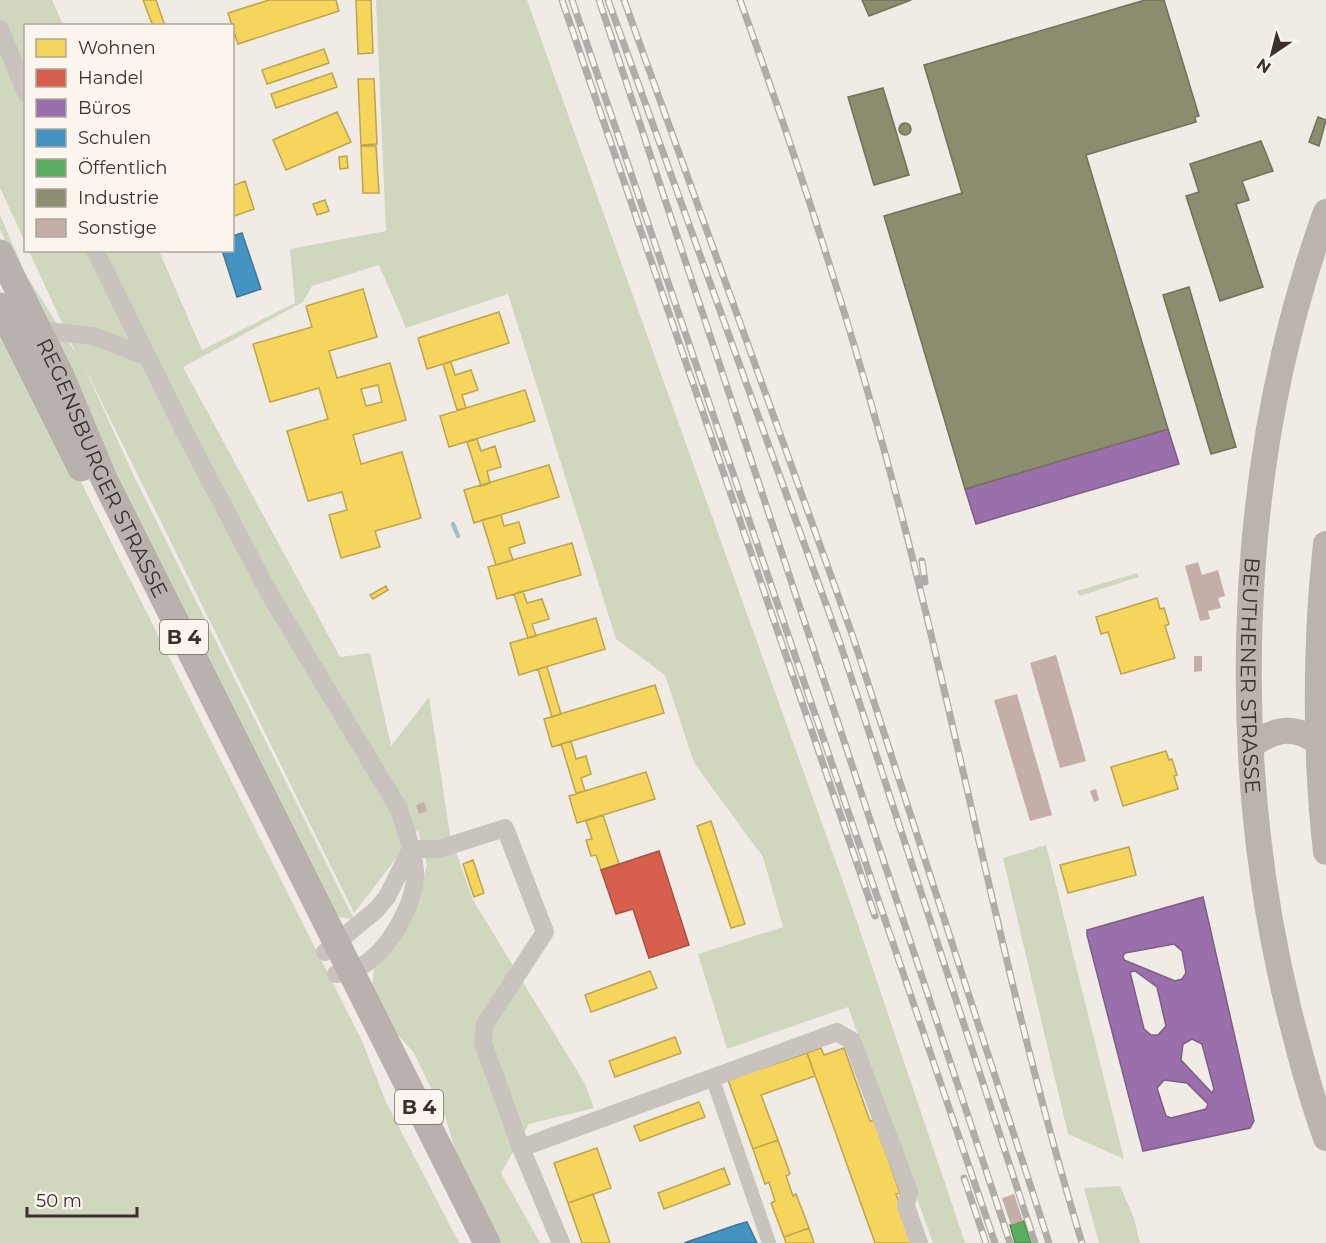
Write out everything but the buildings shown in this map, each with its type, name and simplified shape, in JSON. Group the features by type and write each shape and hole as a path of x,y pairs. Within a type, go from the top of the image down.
{"main road":[{"name":"BEUTHENER STRASSE","path":"1326,212 1286,355 1262,484 1251,621 1251,746 1257,826 1272,934 1299,1050 1326,1138"},
{"name":"REGENSBURGER STRASSE","path":"0,253 38,330 104,479 337,960"},
{"path":"4,314 38,330"},
{"name":"REGENSBURGER STRASSE","path":"4,314 337,960 487,1243"},
{"path":"1326,544 1320,635 1320,744 1326,852"},
{"path":"1251,746 1274,731 1294,729 1310,735 1320,744"},
{"name":"B 4","path":"337,960 472,1243"}],"street":[{"path":"0,29 24,88"},
{"path":"96,252 146,356 269,593 399,809 411,849 415,873 403,919 373,957 337,960"},
{"path":"38,330 93,336 146,356"},
{"path":"411,849 439,849 505,828 523,870 545,932 485,1024 483,1043 521,1148 561,1243"},
{"path":"337,960 368,918 387,897 411,849"},
{"path":"521,1148 837,1032 852,1041 909,1191 906,1206 919,1243"},
{"path":"712,1077 769,1243"}],"green space":[{"path":"0,0 52,0 63,24 24,24 24,240 0,188"},
{"path":"376,0 527,0 852,907 965,1243 933,1243 848,1007 727,1049 698,954 783,927 763,857 694,763 665,675 616,639 508,294 406,328 379,265 312,286 303,302 183,367 340,657 370,653 391,746 429,697 450,835 473,900 585,1084 594,1108 529,1124 501,1173 540,1243 498,1243 460,1167 446,1119 414,1053 397,1034 372,987 374,969 412,915 427,865 418,830 354,913 81,360 134,476 354,919 337,917 165,580 0,229 0,215 26,275 76,353 29,252 159,252 202,350 295,303 290,249 386,231"},
{"path":"0,321 362,1041 386,1102 459,1243 0,1243"},
{"path":"1137,573 1139,577 1079,596 1077,591"},
{"path":"1046,845 1124,1159 1068,1134 1003,858"},
{"path":"1120,1186 1134,1218 1140,1243 1099,1243 1084,1188"}],"waterway":[{"path":"453,524 458,536"}],"railway":[{"path":"562,0 875,916"},
{"path":"572,0 995,1243"},
{"path":"599,0 1010,1243"},
{"path":"608,0 840,643 1035,1243"},
{"path":"624,0 853,637 1049,1243"},
{"path":"740,0 785,127 884,448 924,604 1009,971 1082,1243"},
{"path":"922,561 925,582"},
{"path":"964,1178 986,1243"}]}
